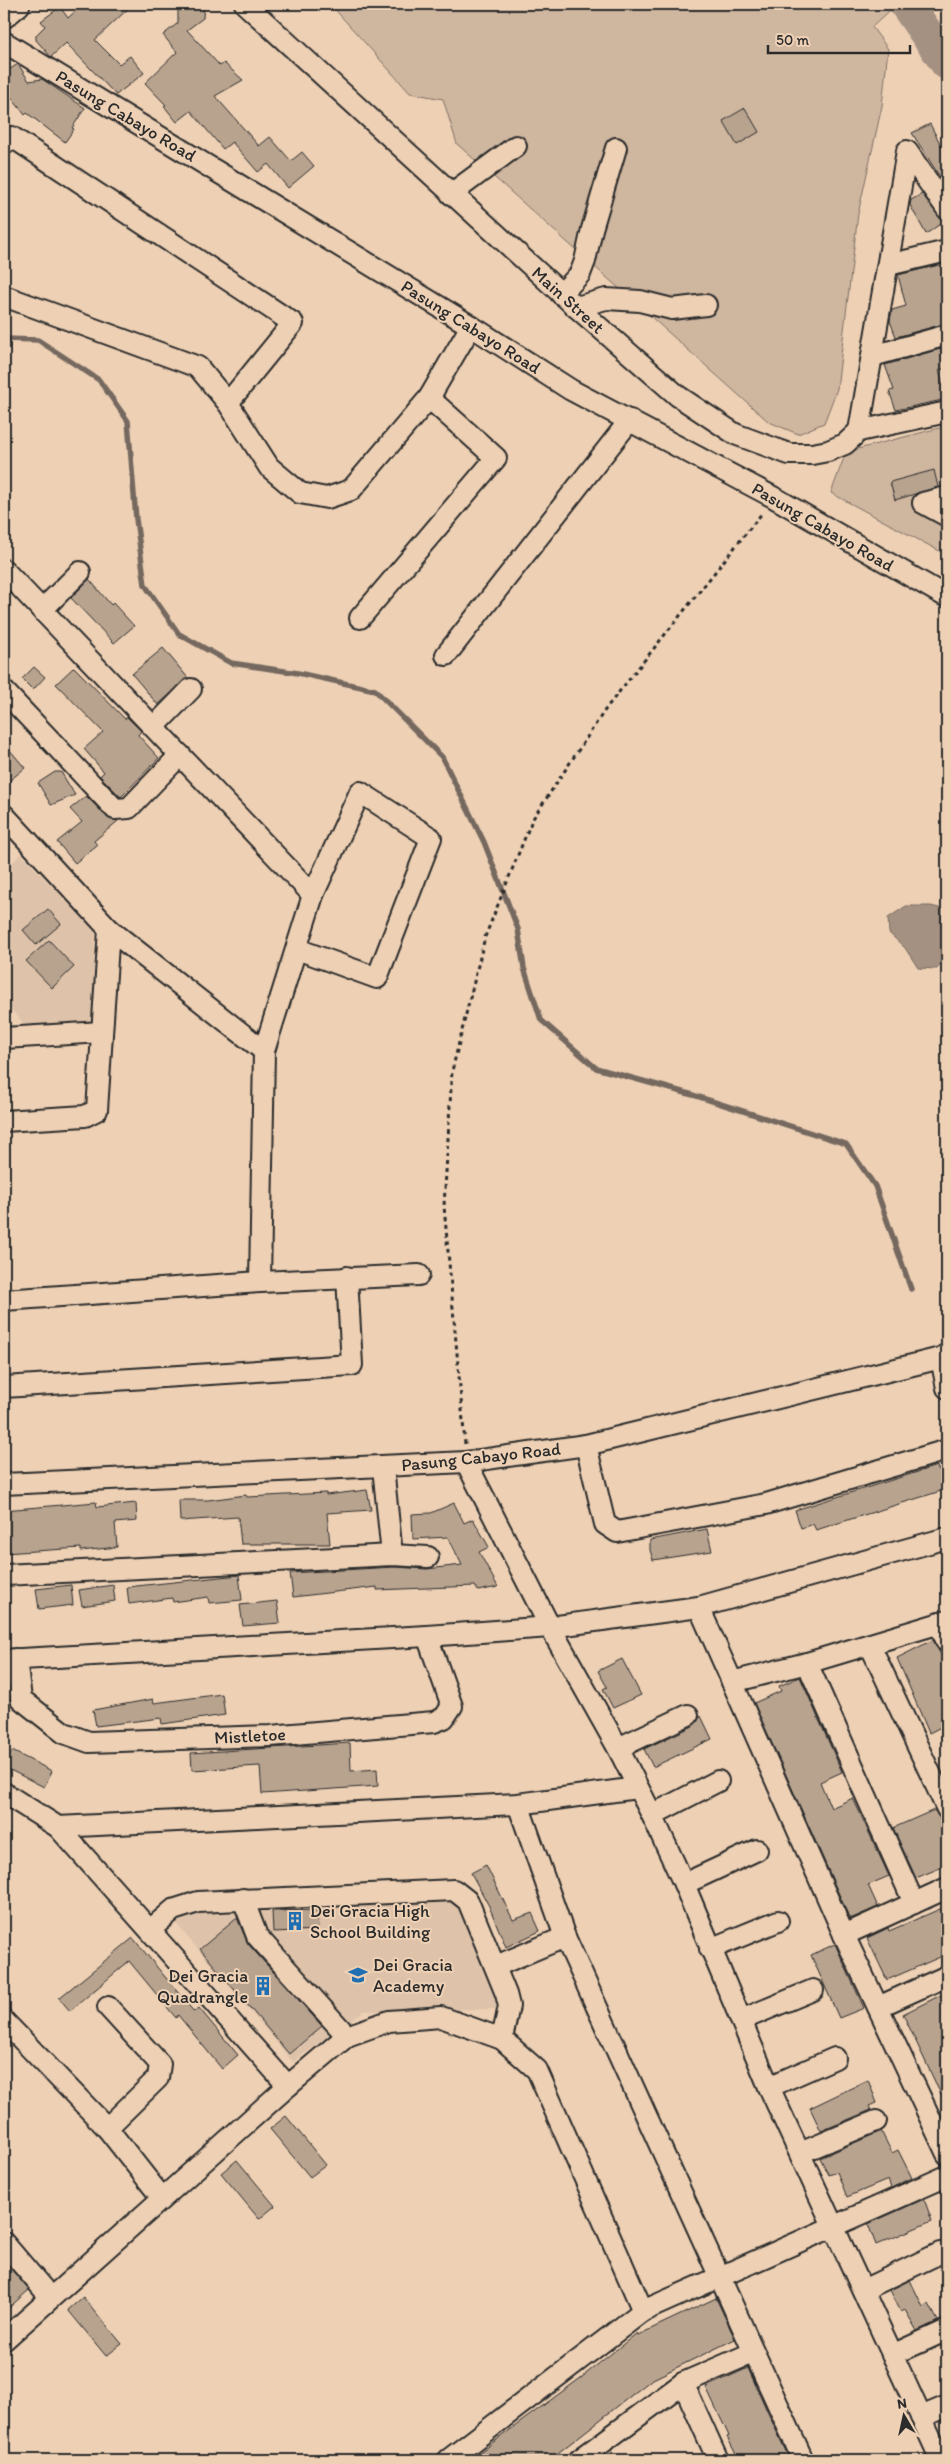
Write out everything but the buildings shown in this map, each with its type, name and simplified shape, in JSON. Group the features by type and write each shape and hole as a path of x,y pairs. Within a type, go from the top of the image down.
{"main road":[{"path":"4,15 17,4"}],"street":[{"name":"Main Street","path":"244,4 568,301 678,396 735,434 789,454 812,454 828,451 845,444 859,431 947,412"},
{"name":"Pasung Cabayo Road","path":"4,42 471,326 571,390 775,498 947,597"},
{"path":"4,144 12,136 294,323 228,402"},
{"path":"451,194 516,146"},
{"path":"616,148 592,229 585,261 568,301 606,299 640,301 672,309 706,305"},
{"path":"859,431 907,151 947,209"},
{"path":"888,265 947,251"},
{"path":"4,296 198,367 228,402 269,467 300,492 327,498 351,490 429,398 471,326"},
{"path":"873,356 947,335"},
{"path":"360,618 496,458 429,398"},
{"path":"446,655 630,420"},
{"path":"947,497 923,503 947,516"},
{"path":"4,570 313,895"},
{"path":"42,610 80,572"},
{"path":"154,728 191,689"},
{"path":"4,691 115,809 129,808 180,755"},
{"path":"260,1282 264,1051 313,895 360,792 431,838 377,978 297,949"},
{"path":"4,815 109,929 264,1051"},
{"path":"4,1121 85,1116 97,1110 109,929"},
{"path":"4,1038 102,1032"},
{"path":"4,1300 260,1282 419,1275"},
{"path":"4,1387 352,1365 347,1277"},
{"path":"944,1356 947,1388"},
{"name":"Pasung Cabayo Road","path":"4,1484 466,1462 586,1445 944,1356"},
{"path":"586,1445 605,1524 617,1532 766,1504 947,1450"},
{"path":"466,1462 550,1627 618,1748 652,1815 684,1884 710,1949 832,2226 941,2460"},
{"path":"383,1467 392,1555"},
{"path":"10,1660 550,1627 699,1606 947,1538"},
{"path":"4,1575 392,1555 428,1557"},
{"path":"699,1606 844,1935 947,2154"},
{"path":"732,1682 807,1664 943,1622 947,1642"},
{"name":"Mistletoe","path":"10,1660 21,1699 64,1733 89,1742 270,1736 434,1722 444,1718 452,1706 427,1636"},
{"path":"870,1645 947,1809"},
{"path":"807,1664 914,1903"},
{"path":"618,1748 688,1715"},
{"path":"652,1815 718,1781"},
{"path":"58,1827 518,1804 637,1788"},
{"path":"4,1793 58,1827 288,2086"},
{"path":"518,1804 565,1937 721,2278 752,2352 803,2460"},
{"path":"684,1884 757,1850"},
{"path":"844,1935 947,1888"},
{"path":"150,1930 174,1910 198,1902 454,1890 468,1901 496,1966 509,2006 502,2039"},
{"path":"243,1899 257,1936 347,2036"},
{"path":"710,1949 778,1921"},
{"path":"496,1966 565,1937"},
{"path":"878,2007 947,1976"},
{"path":"741,2020 814,1990"},
{"path":"107,2128 158,2078 160,2064 108,2007"},
{"path":"4,2340 288,2086 347,2036 389,2021 441,2017 502,2039 537,2070 643,2312"},
{"path":"4,2022 107,2128 162,2198"},
{"path":"770,2087 834,2058"},
{"path":"800,2153 876,2121"},
{"path":"448,2460 643,2312 947,2176"},
{"path":"4,2243 50,2297"},
{"path":"863,2290 940,2253"},
{"path":"892,2355 947,2330"},
{"path":"579,2460 683,2383 752,2352"},
{"path":"683,2383 718,2460"},
{"path":"921,2418 947,2406"}],"path":[{"path":"466,1462 444,1206 452,1071 485,937 532,820 607,707 775,498"}],"shaded area":[{"path":"330,4 897,4 872,27 888,49 882,106 858,214 837,389 824,423 798,434 769,422 457,144 443,99 410,93"},
{"path":"947,426 947,555 831,493 846,452"},
{"path":"21,854 95,931 93,1025 28,1028 4,1002 4,871"},
{"path":"906,906 931,906 947,910 947,955 937,969 918,968 905,948 889,933 888,918"},
{"name":"Dei Gracia Academy","path":"463,1890 504,2009 364,2011 293,2062 173,1920 203,1911"}],"waterway":[{"path":"906,4 947,63"},
{"path":"4,339 38,340 99,380 128,421 136,519 145,585 179,634 231,663 298,673 375,690 442,757 484,842 518,929 524,968 541,1020 596,1068 693,1095 846,1144 875,1186 911,1289"}],"place":[{"name":"Dei Gracia High School Building","path":"295,1921"},
{"name":"Dei Gracia Academy","path":"358,1975"},
{"name":"Dei Gracia Quadrangle","path":"263,1986"}]}
